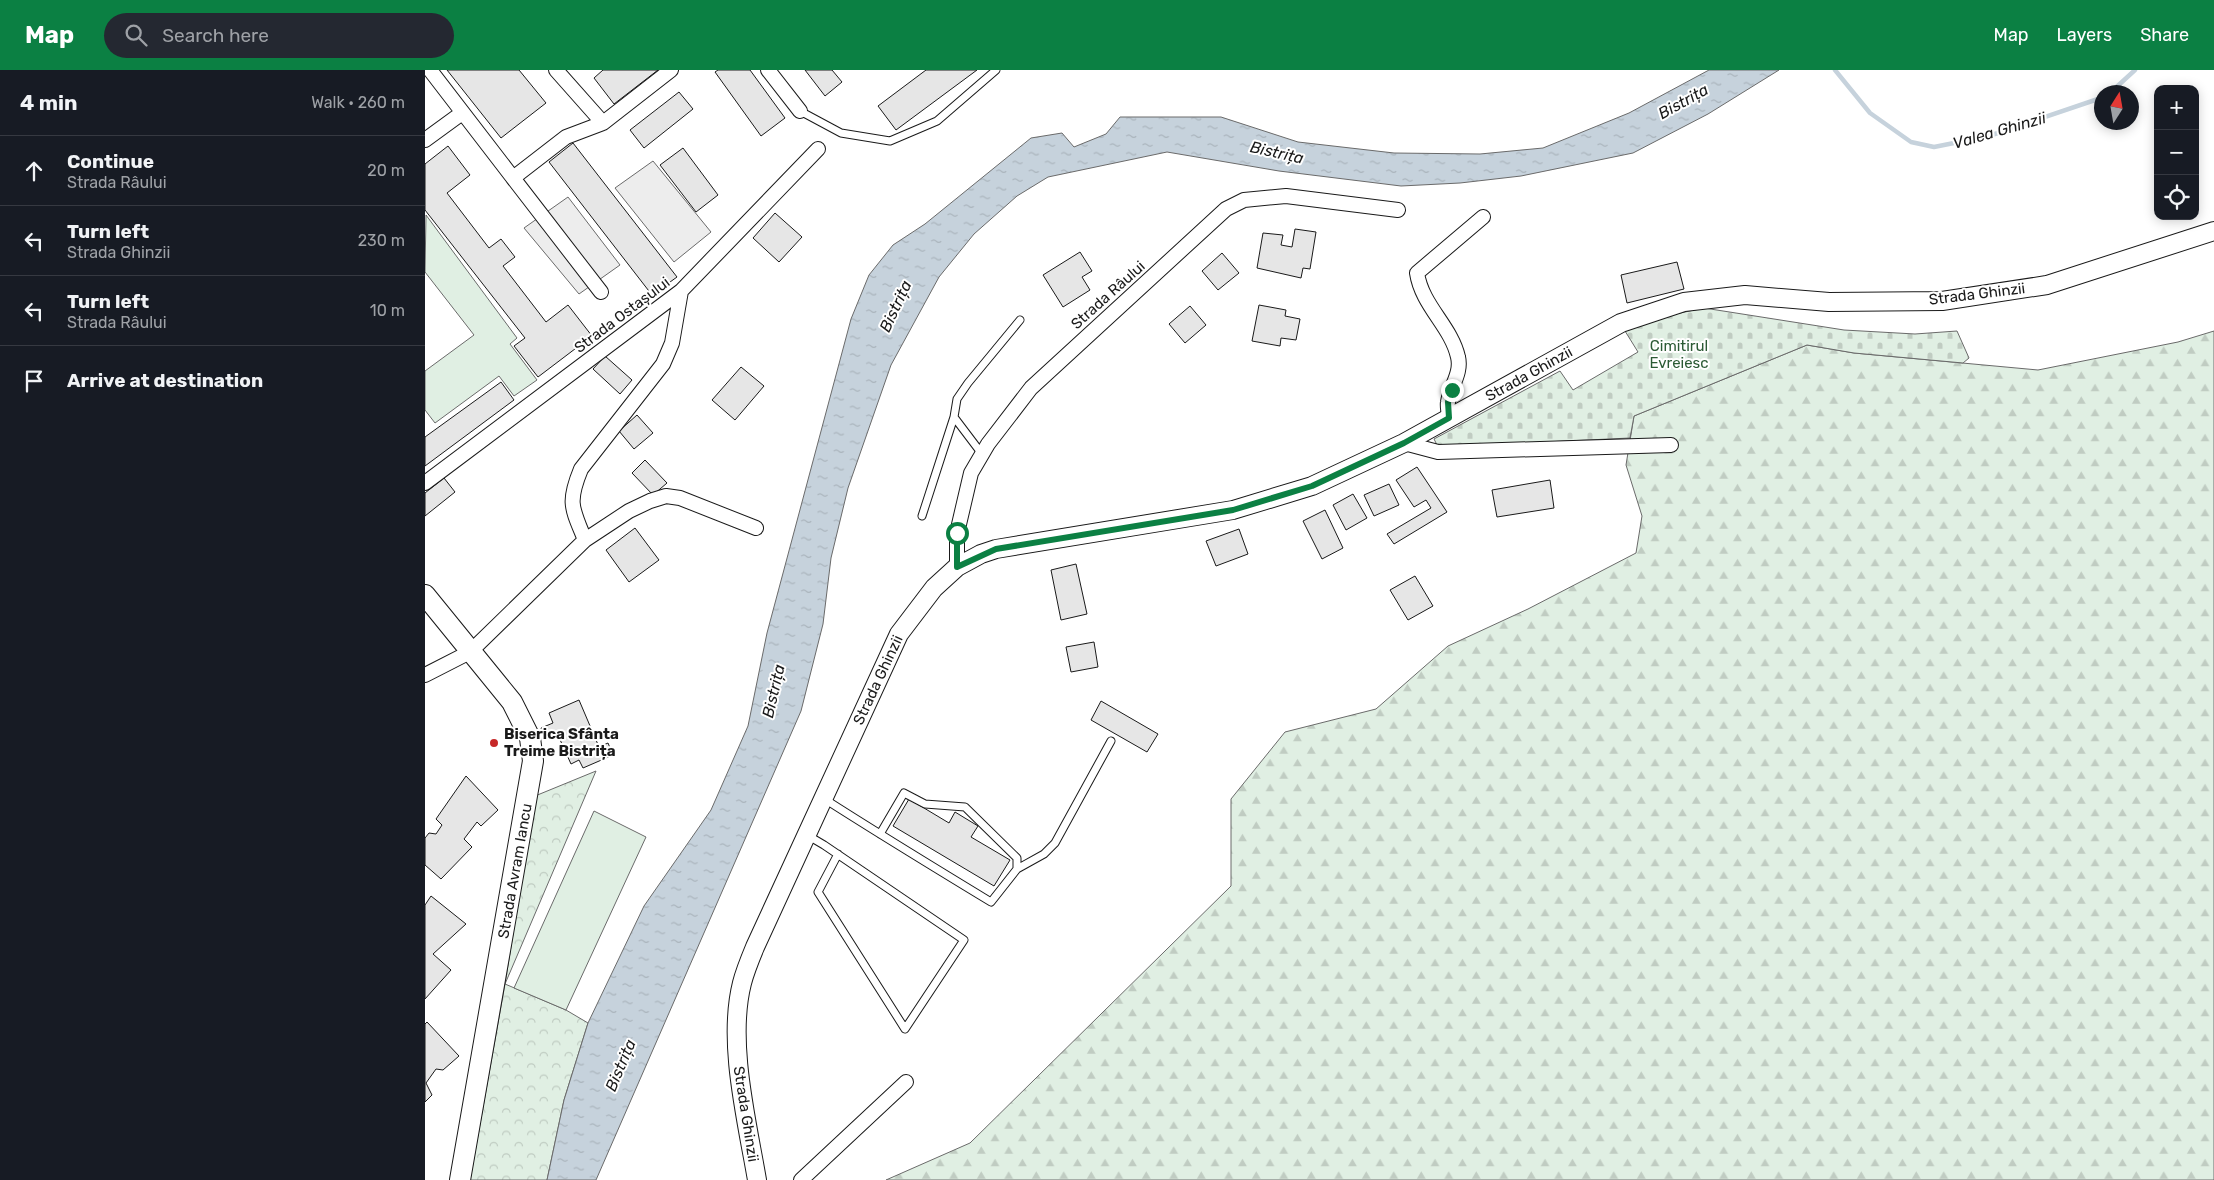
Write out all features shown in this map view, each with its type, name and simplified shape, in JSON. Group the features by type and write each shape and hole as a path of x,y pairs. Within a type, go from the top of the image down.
{"main road":[{"name":"Strada Avram Iancu","path":"425,595 512,702 531,738 533,762 459,1180"}],"street":[{"path":"429,70 601,292"},
{"path":"556,70 603,123"},
{"path":"513,178 566,137 603,123 671,70"},
{"path":"768,70 801,111"},
{"path":"425,140 462,113"},
{"name":"Strada Ostașului","path":"425,483 681,291 817,149"},
{"name":"Strada Râului","path":"957,567 957,533 971,473 1031,388 1227,209 1244,200 1286,196 1398,210"},
{"path":"1449,418 1448,402 1459,366 1458,356 1453,342 1425,300 1419,286 1417,273 1483,216"},
{"name":"Strada Ghinzii","path":"757,1180 738,1070 738,1016 742,984 755,947 899,634 934,588 957,567 996,549 1233,510 1312,486 1404,443 1621,322 1684,302 1745,295 1829,302 1942,301 2047,285 2214,231"},
{"path":"585,540 573,512 571,500 573,489 581,469 663,364 675,326 681,291"},
{"path":"1404,443 1438,452 1671,445"},
{"path":"425,675 470,652 585,540 629,511 650,501 666,496 680,498 756,528"},
{"path":"801,1180 906,1082"}],"lane":[{"path":"801,111 841,133 890,141 937,121 996,70"},
{"path":"922,516 955,417 957,399 1020,320"},
{"path":"955,417 983,454"},
{"path":"823,798 991,902 1017,870 1044,854 1055,843 1111,741"},
{"path":"880,834 904,793 925,804 965,807 1017,858 1017,870"},
{"path":"806,835 837,854 964,940 905,1030 817,892 837,854"}],"green space":[{"path":"426,215 517,338 510,344 537,380 514,396 499,376 435,423 425,410 425,371 474,335 425,272"},
{"name":"Cimitirul Evreiesc","path":"1704,308 1844,330 1915,334 1957,331 1969,358 1963,363 1854,353 1807,345 1634,416 1630,438 1438,447 1434,439 1560,371 1573,390 1638,352 1625,331 1656,318"},
{"path":"2214,331 2214,1180 886,1180 970,1143 1231,886 1231,799 1285,732 1376,709 1448,646 1528,609 1636,553 1642,516 1626,465 1634,416 1807,345 1854,353 2038,370 2178,342"},
{"path":"596,771 505,984 535,796"},
{"path":"594,811 646,837 566,1010 514,988"},
{"path":"505,984 566,1010 588,1023 564,1100 547,1180 470,1180"}],"shaded area":[{"path":"653,161 711,232 674,262 615,188"},
{"path":"568,197 620,265 579,294 524,228"}],"water":[{"name":"Bistrița","path":"1709,70 1779,70 1708,114 1633,153 1521,176 1460,183 1401,186 1279,171 1167,152 1048,177 1017,196 974,234 939,277 891,365 848,488 831,558 823,624 801,711 596,1180 547,1180 564,1100 588,1023 644,906 711,810 748,726 767,633 851,319 869,275 893,245 925,224 1031,138 1062,133 1074,147 1106,134 1120,117 1221,117 1298,142 1394,153 1480,154 1543,148 1629,113"}],"building":[{"path":"447,70 519,70 546,103 501,138"},
{"path":"603,70 658,70 614,104 594,78"},
{"path":"718,70 750,70 785,118 761,136 715,72"},
{"path":"805,70 832,70 842,82 825,96"},
{"path":"926,70 977,70 896,130 878,106"},
{"path":"679,92 693,109 644,148 630,130"},
{"path":"573,143 677,277 652,295 549,162"},
{"path":"448,146 470,175 447,193 489,248 501,239 515,257 503,266 546,322 568,305 592,336 538,377 514,346 525,338 425,210 425,164"},
{"path":"683,148 718,195 696,212 660,165"},
{"path":"775,213 802,237 779,262 753,238"},
{"path":"1295,229 1316,232 1310,269 1303,268 1301,278 1257,268 1263,233 1283,235 1281,245 1292,247"},
{"path":"1080,252 1092,271 1082,277 1090,290 1063,307 1043,275"},
{"path":"1222,253 1239,273 1218,290 1202,271"},
{"path":"1677,262 1684,289 1627,303 1621,275"},
{"path":"1259,305 1286,310 1285,316 1300,319 1296,340 1281,338 1280,346 1252,341"},
{"path":"1190,306 1206,325 1185,343 1169,324"},
{"path":"605,356 632,380 620,394 593,369"},
{"path":"741,367 764,386 735,420 712,400"},
{"path":"501,382 514,400 425,466 425,437"},
{"path":"637,415 653,433 634,449 619,431"},
{"path":"645,460 667,483 653,495 632,473"},
{"path":"1417,467 1447,512 1394,544 1387,534 1431,508 1426,500 1414,507 1396,480"},
{"path":"444,478 455,492 425,516 425,493"},
{"path":"1550,480 1554,508 1497,517 1492,490"},
{"path":"1389,484 1399,505 1374,516 1364,495"},
{"path":"1353,494 1367,518 1346,530 1333,505"},
{"path":"1325,510 1343,548 1322,559 1303,521"},
{"path":"635,528 659,560 629,582 606,550"},
{"path":"1239,529 1248,554 1216,566 1206,541"},
{"path":"1076,564 1087,614 1061,620 1051,570"},
{"path":"1415,576 1433,606 1408,620 1390,590"},
{"path":"1094,642 1098,667 1071,672 1066,647"},
{"path":"579,700 599,747 608,743 613,755 583,768 579,760 571,764 557,733 545,738 541,728 553,723 549,713"},
{"path":"1101,701 1158,734 1147,752 1091,720"},
{"path":"466,776 498,810 481,826 477,822 464,839 472,847 441,879 425,865 425,838 429,833 436,834 442,825 436,819"},
{"path":"909,799 949,823 955,812 978,826 971,837 1010,860 994,886 893,826"},
{"path":"431,896 466,924 433,954 451,970 425,999 425,905"},
{"path":"427,1022 459,1056 443,1070 436,1069 426,1083 432,1095 425,1102 425,1024"}],"waterway":[{"name":"Valea Ghinzii","path":"1835,70 1870,113 1911,142 1934,147 1989,136 2094,100"},
{"name":"Valea Ghinzii","path":"2119,85 2135,70"}],"place":[{"name":"Biserica Sfânta Treime Bistrița","path":"494,743"}],"route":[{"path":"957,533 957,567 981,554 996,549 1233,510 1312,486 1404,443 1449,418 1448,402 1452,390"}]}
